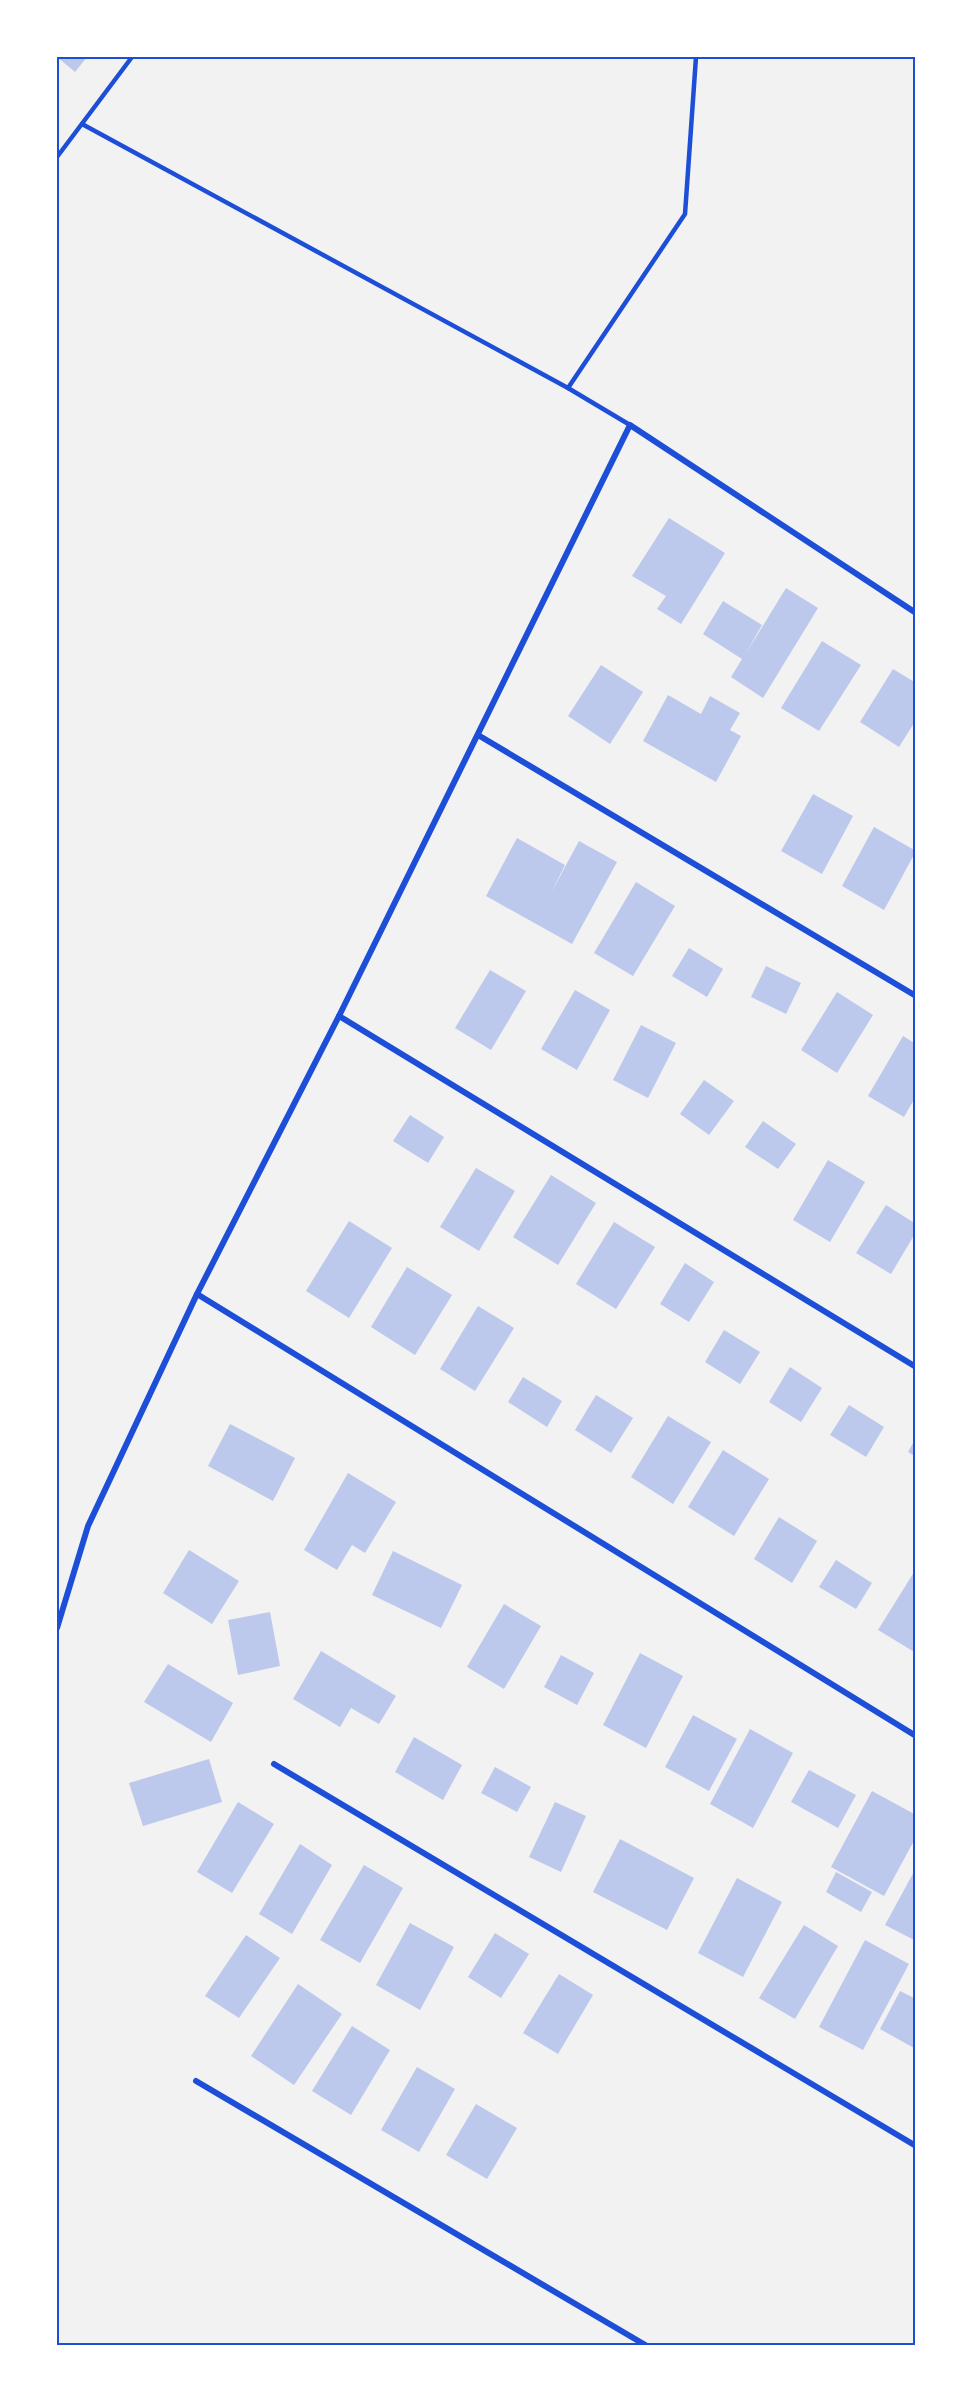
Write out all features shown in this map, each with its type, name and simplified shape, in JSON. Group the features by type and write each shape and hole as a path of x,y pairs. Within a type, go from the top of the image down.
{"street":[{"path":"57,1628 88,1526 197,1294 339,1017 630,424 916,612"},
{"path":"478,735 916,996"},
{"path":"339,1017 916,1367"},
{"path":"197,1294 916,1736"},
{"path":"274,1764 916,2146"},
{"path":"196,2081 647,2346"}],"lane":[{"path":"57,157 132,57"},
{"path":"568,388 685,214 696,57"},
{"path":"82,124 568,388 630,424"}],"building":[{"path":"57,57 87,57 75,72"},
{"path":"669,518 725,553 681,624 657,609 666,596 632,576"},
{"path":"786,588 818,608 763,698 731,677 742,659 703,634 723,601 762,625 745,655"},
{"path":"822,641 861,665 819,731 781,708"},
{"path":"601,665 643,692 610,744 568,716"},
{"path":"893,669 916,683 916,720 899,747 860,722"},
{"path":"668,695 701,714 710,696 740,713 730,730 741,736 716,782 643,741"},
{"path":"813,794 853,816 822,874 781,851"},
{"path":"874,827 916,851 884,910 842,886"},
{"path":"517,838 565,865 551,893 579,841 617,862 572,944 486,896"},
{"path":"636,882 675,906 633,976 594,953"},
{"path":"689,948 723,969 707,997 672,976"},
{"path":"766,966 801,983 786,1014 751,997"},
{"path":"490,970 526,991 491,1050 455,1028"},
{"path":"575,990 610,1010 577,1070 541,1049"},
{"path":"837,992 873,1015 837,1073 801,1050"},
{"path":"641,1025 676,1043 648,1098 613,1080"},
{"path":"903,1036 916,1044 916,1096 904,1117 868,1096"},
{"path":"704,1080 734,1101 709,1135 680,1114"},
{"path":"410,1115 444,1137 428,1163 393,1141"},
{"path":"763,1121 796,1144 778,1169 745,1147"},
{"path":"828,1160 865,1182 830,1242 793,1220"},
{"path":"476,1168 515,1191 479,1251 440,1227"},
{"path":"551,1175 596,1203 558,1265 513,1237"},
{"path":"886,1205 916,1224 916,1232 891,1274 856,1253"},
{"path":"349,1221 392,1248 349,1318 306,1291"},
{"path":"614,1222 655,1247 616,1309 576,1284"},
{"path":"685,1263 714,1282 689,1322 660,1304"},
{"path":"407,1267 452,1295 415,1355 371,1327"},
{"path":"478,1306 514,1328 475,1391 440,1369"},
{"path":"724,1330 760,1352 740,1384 705,1362"},
{"path":"790,1367 822,1388 801,1422 769,1402"},
{"path":"523,1377 562,1401 547,1427 508,1402"},
{"path":"596,1395 633,1418 611,1453 575,1430"},
{"path":"849,1405 884,1427 866,1457 830,1435"},
{"path":"668,1416 711,1442 673,1504 631,1477"},
{"path":"230,1424 295,1458 273,1501 208,1466"},
{"path":"916,1438 916,1457 908,1452"},
{"path":"723,1450 769,1479 734,1536 688,1507"},
{"path":"348,1473 396,1502 365,1553 352,1545 337,1570 304,1550"},
{"path":"779,1517 817,1541 792,1583 754,1559"},
{"path":"189,1550 239,1581 212,1624 163,1593"},
{"path":"393,1551 462,1585 441,1628 372,1595"},
{"path":"836,1560 872,1583 856,1609 819,1587"},
{"path":"916,1569 916,1653 878,1630"},
{"path":"504,1604 541,1626 504,1689 467,1667"},
{"path":"270,1612 280,1666 238,1675 228,1620"},
{"path":"321,1651 396,1696 379,1724 351,1708 340,1727 293,1699"},
{"path":"640,1653 683,1676 646,1748 603,1725"},
{"path":"561,1655 594,1673 577,1705 544,1687"},
{"path":"168,1664 233,1703 211,1742 144,1702"},
{"path":"693,1715 737,1739 709,1791 665,1767"},
{"path":"750,1729 793,1753 753,1828 710,1804"},
{"path":"414,1737 462,1765 443,1800 395,1772"},
{"path":"209,1759 222,1802 143,1826 129,1783"},
{"path":"495,1767 531,1787 517,1812 481,1793"},
{"path":"809,1770 856,1795 838,1828 791,1802"},
{"path":"872,1791 916,1815 916,1837 884,1896 831,1867"},
{"path":"238,1802 274,1824 232,1893 197,1872"},
{"path":"555,1802 586,1816 561,1872 529,1857"},
{"path":"620,1839 694,1878 667,1930 593,1892"},
{"path":"300,1844 332,1865 292,1934 259,1914"},
{"path":"364,1865 403,1888 360,1963 320,1940"},
{"path":"916,1868 916,1941 885,1925"},
{"path":"836,1872 872,1892 861,1912 826,1892"},
{"path":"737,1878 782,1902 743,1977 698,1953"},
{"path":"410,1923 454,1947 420,2010 376,1985"},
{"path":"804,1925 838,1946 795,2019 759,1998"},
{"path":"495,1933 529,1954 501,1998 468,1977"},
{"path":"246,1935 280,1958 239,2018 205,1996"},
{"path":"865,1940 909,1964 863,2050 819,2027"},
{"path":"559,1974 593,1995 558,2054 523,2033"},
{"path":"298,1984 342,2014 294,2085 251,2056"},
{"path":"900,1991 916,1999 914,2048 880,2029"},
{"path":"352,2026 390,2050 351,2115 312,2091"},
{"path":"417,2067 455,2089 419,2152 381,2130"},
{"path":"476,2104 517,2128 487,2179 446,2155"}]}
